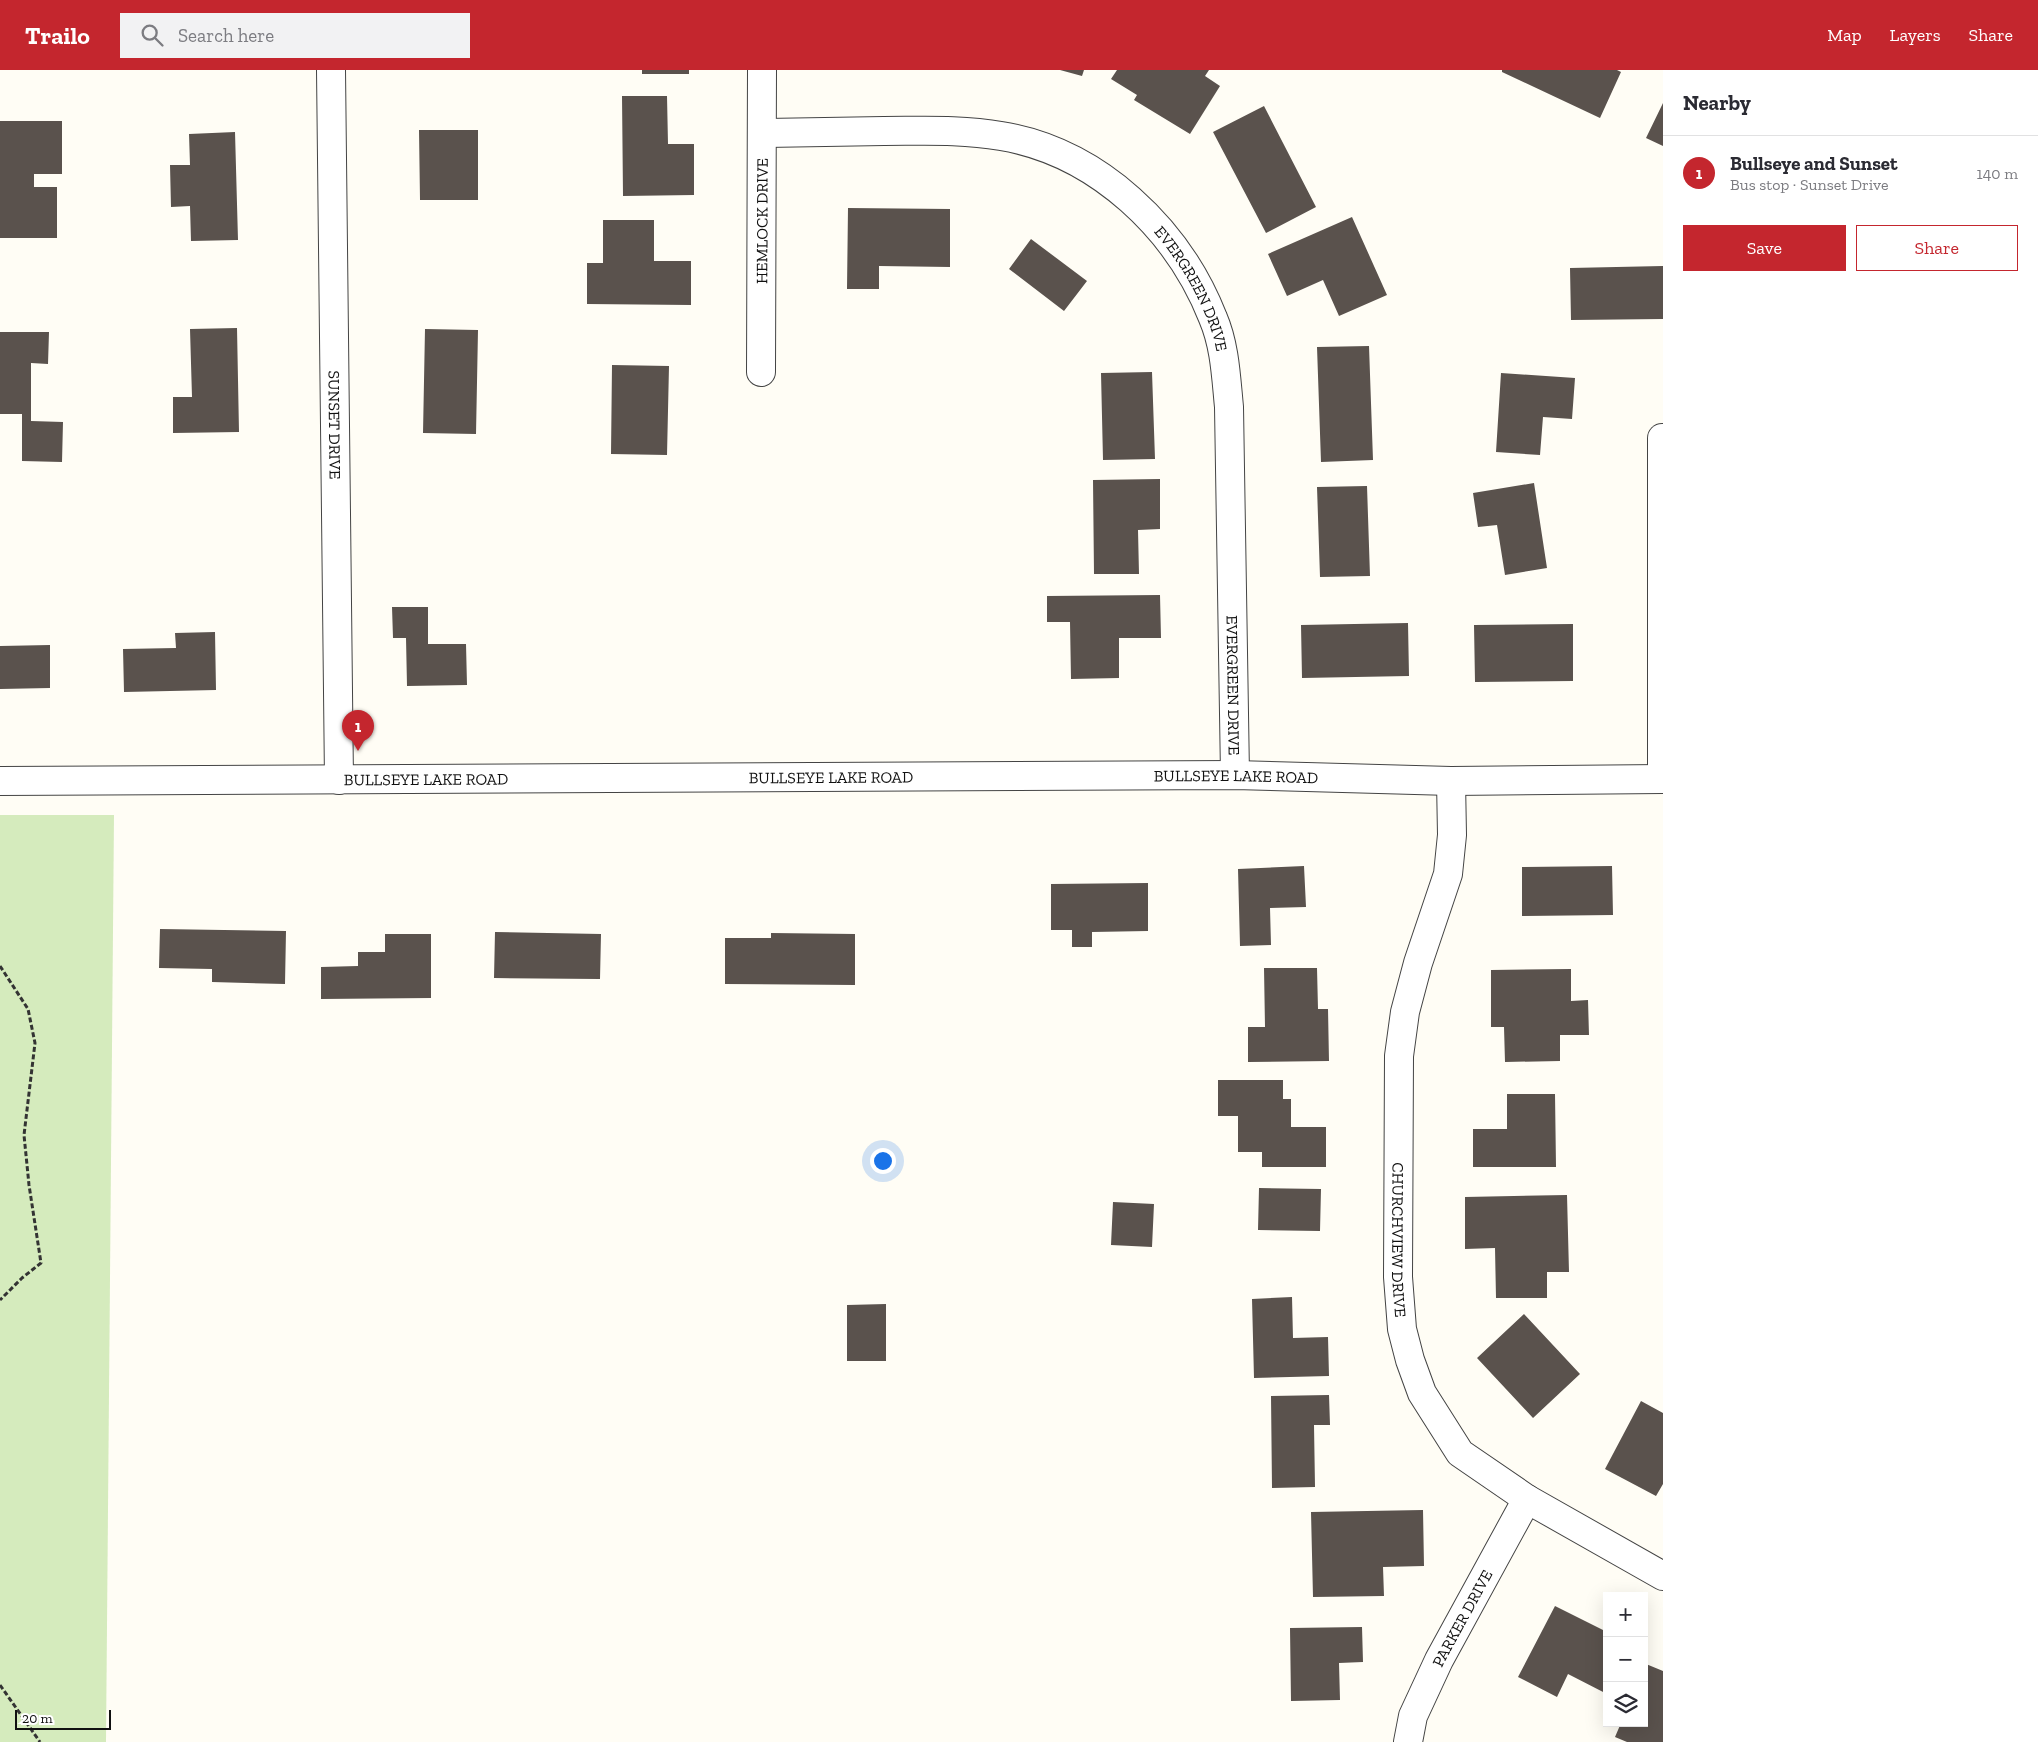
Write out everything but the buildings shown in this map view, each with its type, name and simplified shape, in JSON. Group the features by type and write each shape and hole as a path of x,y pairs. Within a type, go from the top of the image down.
{"street":[{"name":"SUNSET DRIVE","path":"332,70 339,780"},
{"name":"HEMLOCK DRIVE","path":"761,372 762,70"},
{"name":"EVERGREEN DRIVE","path":"762,133 955,130 1003,136 1053,150 1091,170 1131,198 1162,232 1189,270 1209,310 1224,355 1230,407 1235,775"},
{"path":"1662,438 1662,778"},
{"name":"BULLSEYE LAKE ROAD","path":"0,781 1235,775 1451,781 1662,778"},
{"name":"CHURCHVIEW DRIVE","path":"1451,781 1452,835 1448,874 1418,964 1407,1004 1399,1056 1398,1277 1402,1328 1410,1360 1422,1393 1460,1452 1527,1498 1663,1576"},
{"name":"PARKER DRIVE","path":"1408,1742 1413,1716 1439,1660 1527,1498"}],"path":[{"path":"0,966 28,1009 35,1043 24,1135 29,1185 41,1263 22,1278 0,1300"},
{"path":"0,1685 40,1742"}],"green space":[{"path":"0,815 114,815 106,1742 0,1742"}],"place":[{"name":"Bullseye and Sunset","path":"358,751"}]}
